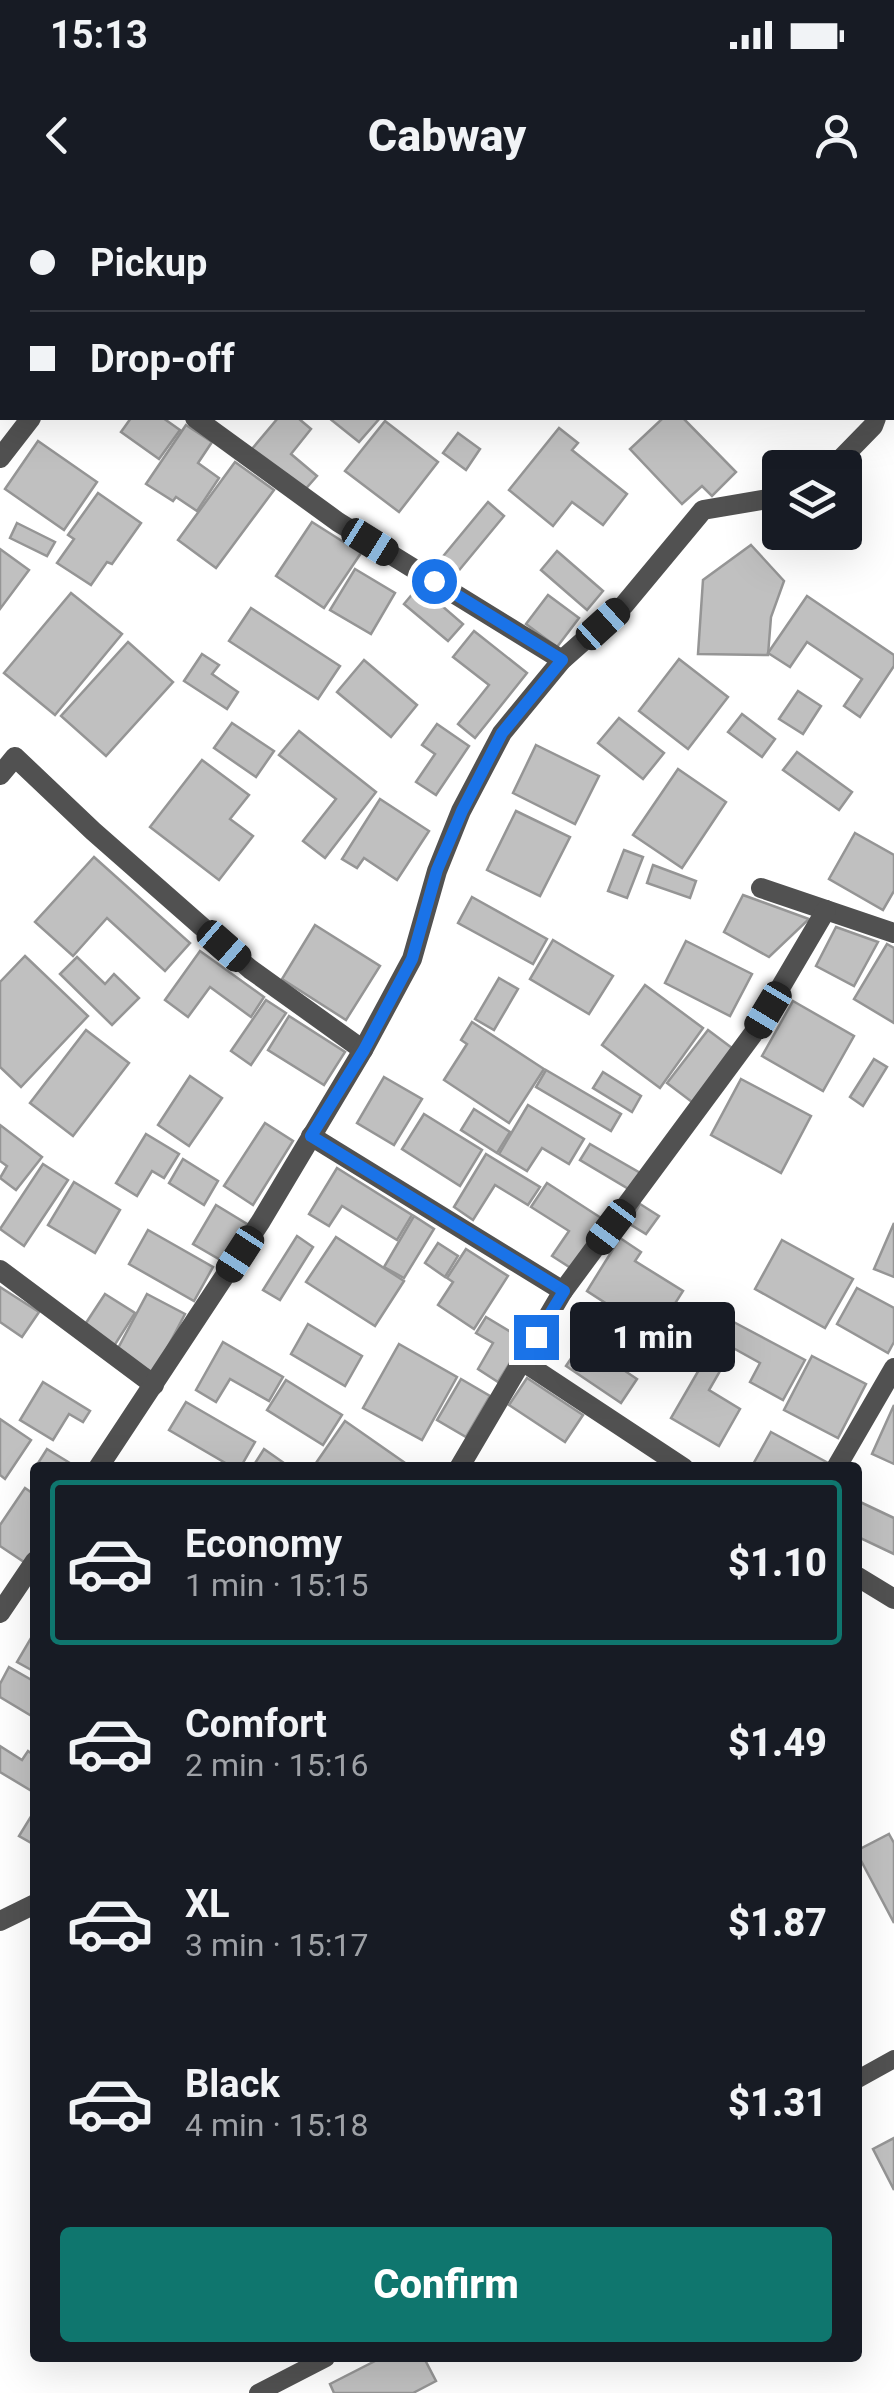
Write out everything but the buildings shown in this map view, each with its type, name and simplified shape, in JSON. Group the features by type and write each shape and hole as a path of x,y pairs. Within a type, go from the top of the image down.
{"street":[{"path":"0,458 29,420"},
{"path":"198,420 338,522 562,660"},
{"path":"850,450 875,420"},
{"path":"102,1462 262,1221 364,1050 412,959 437,870 502,733 562,660 624,605 703,510 762,499"},
{"path":"0,774 14,757 250,969 364,1050"},
{"path":"761,888 894,934"},
{"path":"463,1462 564,1291 753,1034 826,910"},
{"path":"311,1136 564,1291"},
{"path":"0,1270 154,1385"},
{"path":"522,1361 675,1462"},
{"path":"840,1462 892,1376"},
{"path":"0,1613 30,1568"},
{"path":"862,1579 894,1599"},
{"path":"0,1921 30,1906"}],"lane":[{"path":"862,2077 894,2060"},
{"path":"258,2393 318,2362"}],"route":[{"path":"434,581 562,660 502,733 437,870 412,959 364,1050 311,1136 564,1291 536,1337"}]}
